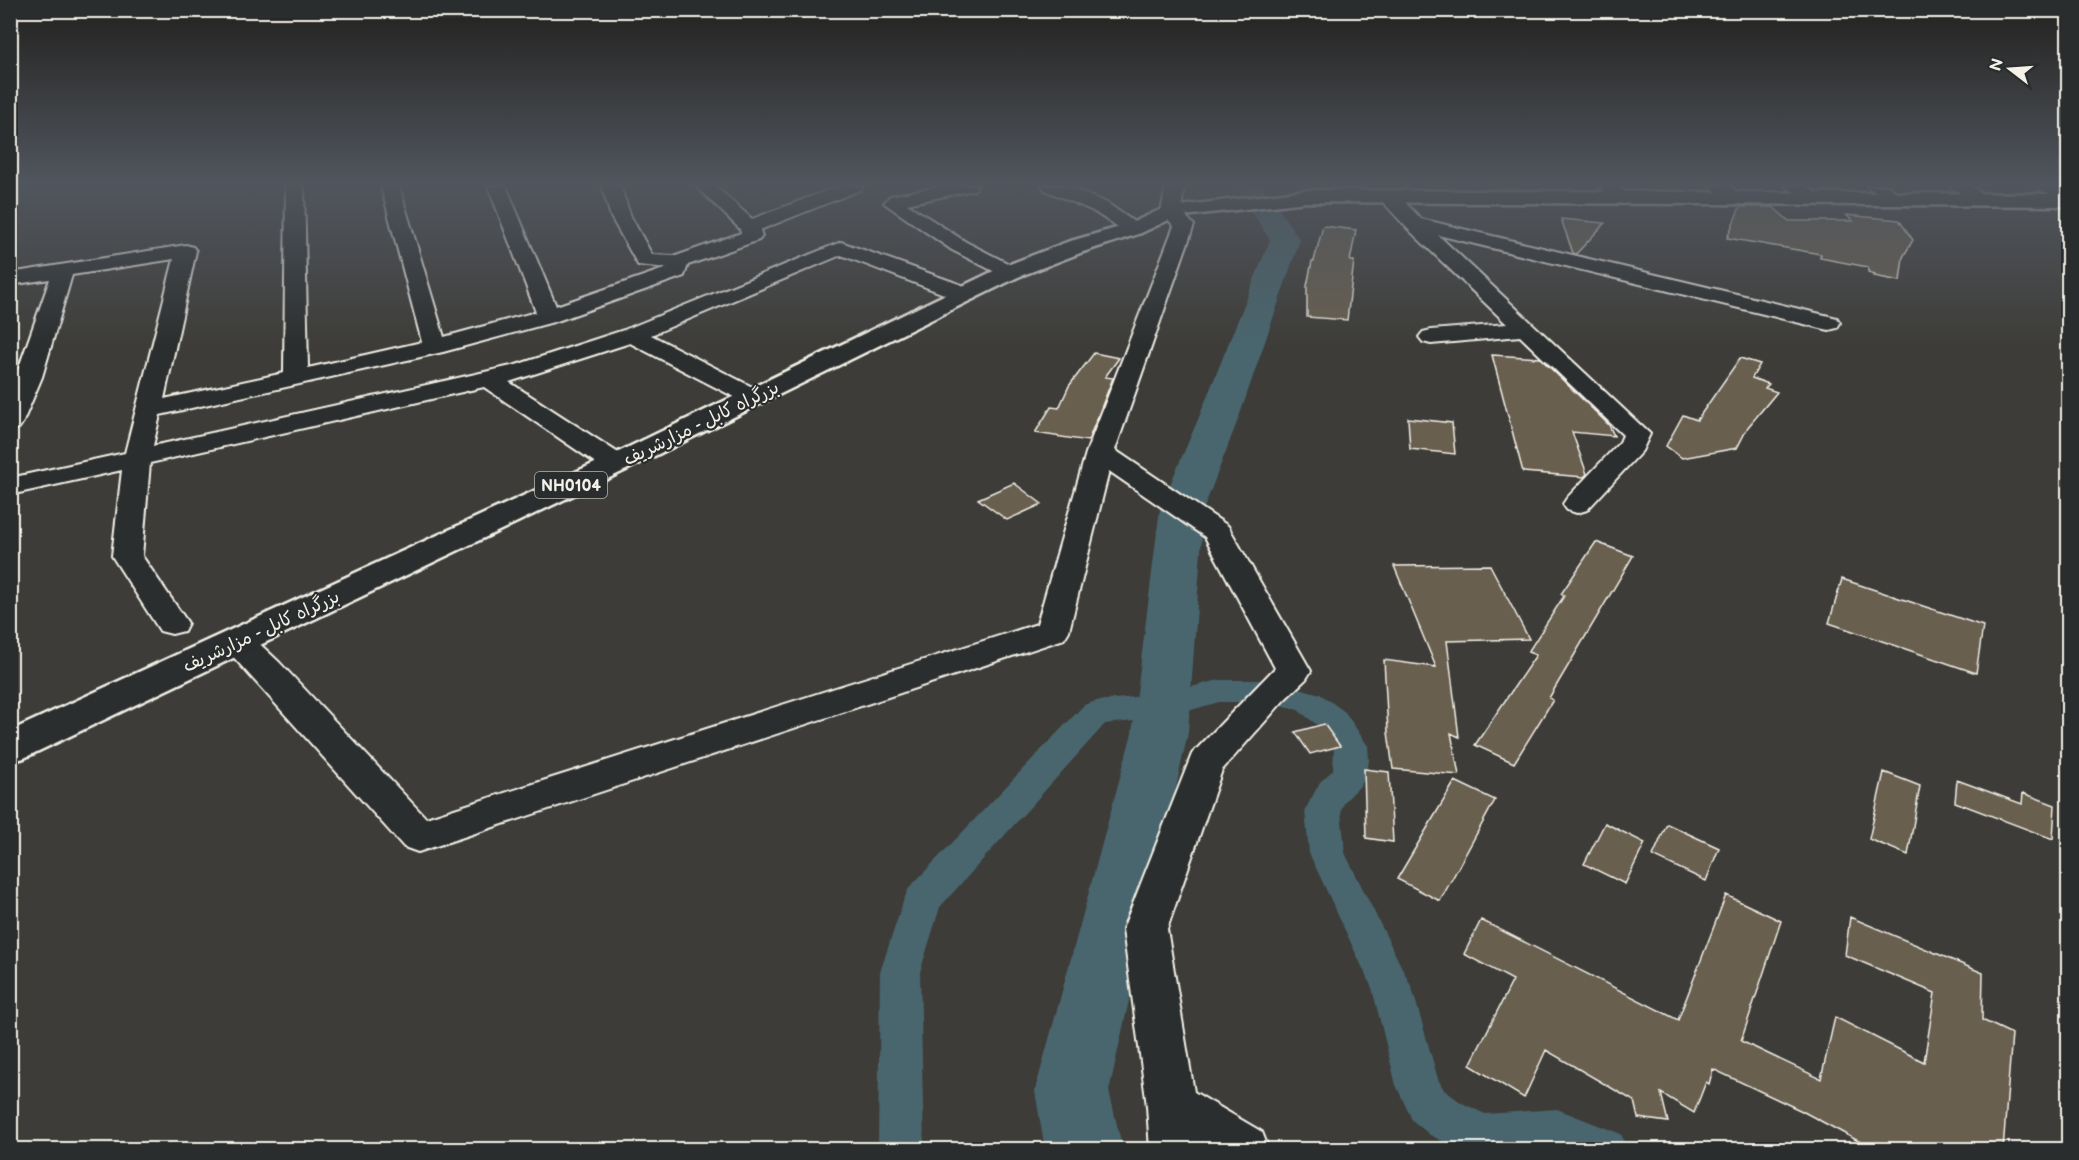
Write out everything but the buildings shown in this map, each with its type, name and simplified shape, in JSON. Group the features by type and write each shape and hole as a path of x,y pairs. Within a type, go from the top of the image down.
{"highway":[{"name":"بزرگراه کابل - مزارشریف","path":"10,748 616,464 1010,272 1098,240"}],"street":[{"path":"296,240 297,376"},
{"path":"405,240 435,346"},
{"path":"519,240 549,316"},
{"path":"634,240 645,261 678,262 740,240"},
{"path":"951,240 1010,272"},
{"path":"237,642 267,670 418,836 1053,631 1100,453 1174,240"},
{"path":"1431,240 1637,434 1632,445 1577,504"},
{"path":"1482,240 1829,323"},
{"path":"10,487 523,371 632,335 841,248 965,294"},
{"path":"10,279 186,251 137,459 127,556 172,623"},
{"path":"148,410 435,346 549,316 612,297 676,272 678,262"},
{"path":"10,422 30,377 63,271"},
{"path":"1431,337 1527,329"},
{"path":"632,335 753,397"},
{"path":"487,378 616,464"},
{"path":"1100,453 1217,532 1294,671 1205,764 1144,929 1173,1128 1244,1149"}],"waterway":[{"path":"1084,1150 1072,1091 1160,733 1182,508 1219,417 1285,240"},
{"path":"901,1150 900,972 923,899 1096,713 1163,706 1219,691 1272,691 1309,702 1333,720 1351,746 1352,761 1349,776 1332,792 1323,810 1327,853 1392,988 1418,1085 1428,1105 1446,1119 1484,1137 1557,1132 1605,1150"}]}
